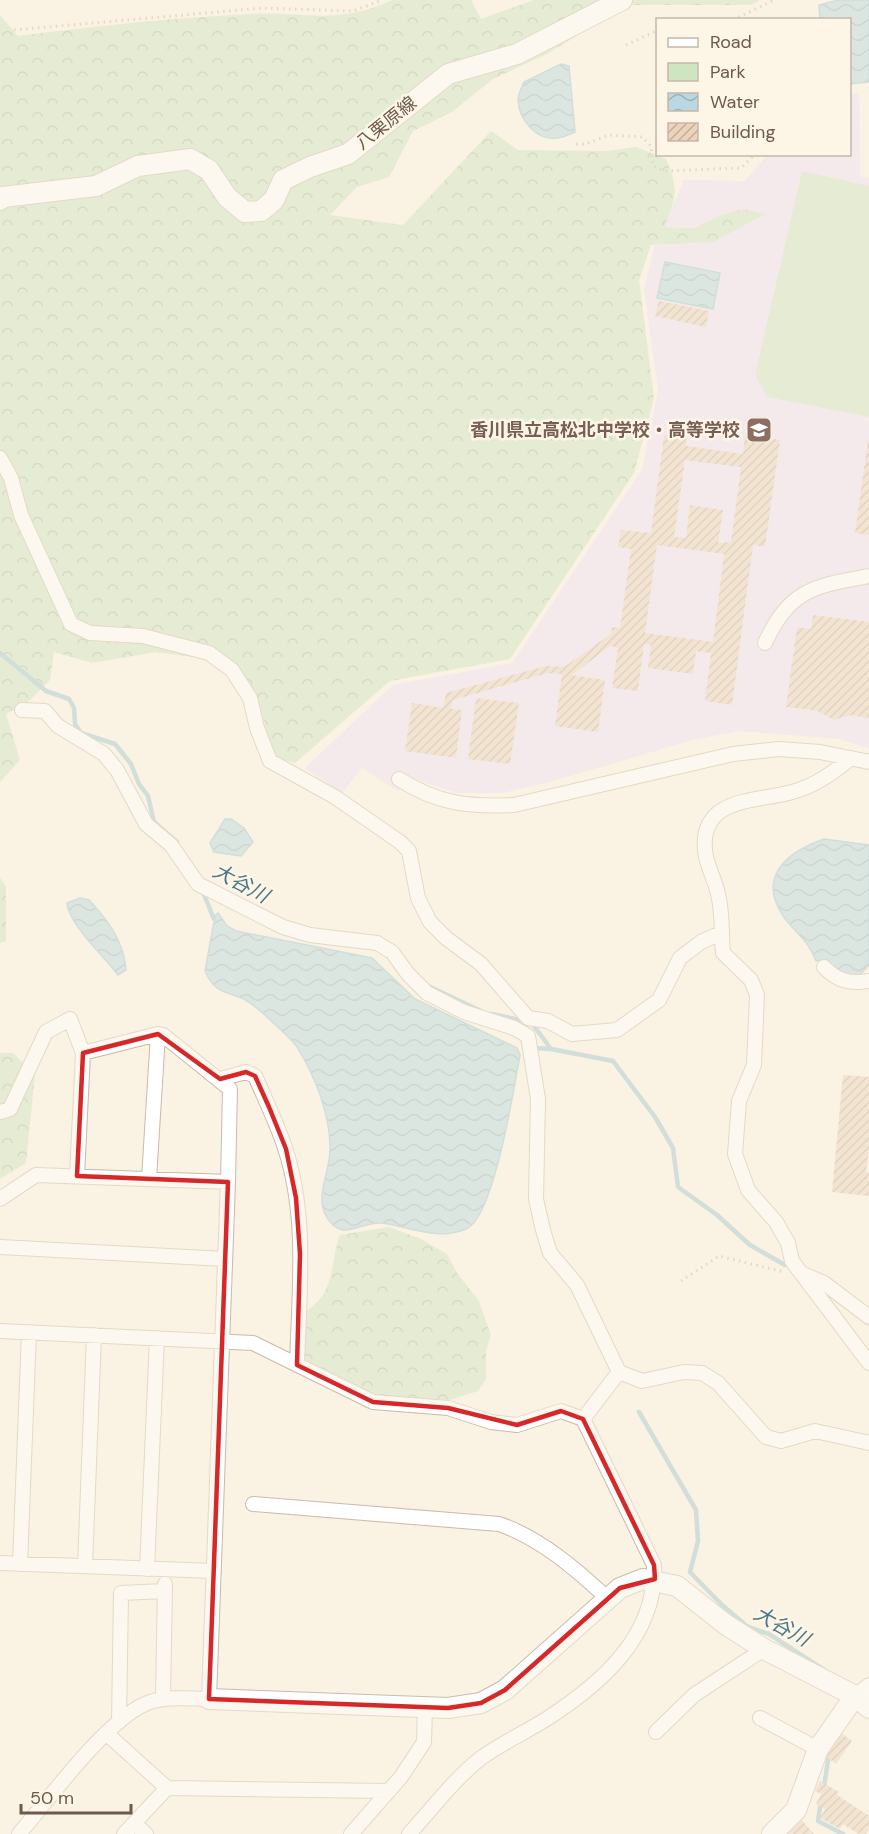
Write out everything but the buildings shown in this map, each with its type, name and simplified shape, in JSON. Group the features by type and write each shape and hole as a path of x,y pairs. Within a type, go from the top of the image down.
{"street":[{"name":"八栗原線","path":"0,200 3,197 96,186 138,166 190,159 209,170 227,197 245,212 261,211 274,200 283,180 310,167 348,154 448,74 517,54 622,0"},
{"path":"0,458 11,478 21,515 70,624 90,633 143,636 209,653 232,670 250,698 257,728 270,761 335,797 400,842 409,851 418,898 430,922 446,938 481,964 528,1018 548,1021 572,1034 617,1030 659,1000 680,958 701,942 721,933"},
{"path":"765,643 775,621 788,604 822,585 869,576"},
{"path":"22,710 45,711 58,726 104,754 117,770 146,824 171,845 198,884 283,927 310,935 377,943 392,952 408,975 427,993 464,1012 514,1028 528,1036"},
{"path":"399,778 420,792 450,803 483,807 514,806 733,754 779,749 869,762"},
{"path":"851,758 831,775 800,789 735,802 721,811 710,823 705,851 720,903 723,953 751,980 757,995 754,1065 739,1101 735,1154 748,1190 776,1222 788,1243 792,1261 869,1363"},
{"path":"824,967 834,978 852,983 869,981"},
{"path":"528,1018 528,1036 538,1099 536,1199 543,1230 550,1253 577,1285 619,1372 642,1381 684,1372 702,1373 718,1383 766,1437 781,1442 814,1431 869,1443"},
{"path":"0,1112 9,1109 46,1032 70,1019 83,1053 77,1176"},
{"path":"149,1179 158,1034"},
{"path":"83,1053 158,1034 163,1035 230,1089 209,1699"},
{"path":"220,1079 246,1072 255,1076 286,1149 296,1198 300,1254 297,1365"},
{"path":"0,1200 36,1175 228,1182"},
{"path":"0,1247 225,1259"},
{"path":"801,1272 824,1283 869,1317"},
{"path":"0,1330 253,1343 373,1402 448,1408 491,1422 517,1425 561,1411 583,1419 654,1565 655,1580 650,1605 627,1651 603,1677 549,1718 481,1759 409,1834"},
{"path":"20,1564 28,1332"},
{"path":"85,1566 94,1335"},
{"path":"147,1569 157,1338"},
{"path":"583,1419 619,1372"},
{"path":"253,1504 498,1524 521,1532 542,1545 607,1598"},
{"path":"0,1563 214,1571"},
{"path":"162,1698 165,1569"},
{"path":"19,1834 106,1734 144,1704 162,1698 448,1708 481,1703 505,1690 620,1588 644,1579 677,1586 725,1624 764,1649 859,1700 821,1744 796,1810 772,1834"},
{"path":"119,1722 121,1593 165,1591"},
{"path":"656,1732 694,1695 764,1649"},
{"path":"351,1834 389,1791 424,1742 425,1707"},
{"path":"760,1718 821,1744"},
{"path":"106,1734 167,1788 389,1791"},
{"path":"124,1834 167,1788"},
{"path":"134,1823 146,1834"}],"path":[{"path":"14,30 262,8 353,11 382,0"},
{"path":"737,18 774,0"},
{"path":"626,45 656,30"},
{"path":"576,144 586,144 609,135 642,137 651,146 653,166 665,171 741,168 753,156"},
{"path":"681,1281 719,1256 785,1273 801,1272"}],"highlighted area":[{"path":"158,1034 220,1079 246,1072 255,1076 269,1107 286,1149 296,1198 300,1254 297,1365 373,1402 448,1408 517,1425 561,1411 583,1419 654,1565 655,1579 620,1588 505,1690 481,1703 448,1708 209,1699 228,1182 77,1176 83,1053"}],"shaded area":[{"name":"香川県立高松北中学校・高等学校","path":"851,93 859,93 860,176 869,178 869,749 839,739 740,731 696,739 553,781 503,793 457,793 411,778 398,791 362,768 342,793 305,768 393,685 512,663 642,470 658,390 644,289 654,247 684,180 745,181 766,156 851,156"}],"green space":[{"path":"392,0 471,0 481,19 534,0 760,0 751,5 627,5 547,54 493,79 452,112 413,131 389,177 357,187 330,215 403,225 491,131 518,150 607,151 636,147 666,159 673,180 674,194 665,227 695,228 721,215 742,209 766,214 713,242 651,245 639,280 654,398 634,473 510,659 390,681 295,763 273,757 258,698 230,662 156,652 92,663 54,652 50,680 28,702 6,714 20,760 0,782 0,15 18,36 134,23 249,14 337,15 372,8"},
{"path":"802,171 869,186 869,417 767,397 755,375"},
{"path":"0,878 6,886 6,941 0,943"},
{"path":"0,1053 13,1053 35,1074 26,1163 0,1179"},
{"path":"389,1227 421,1239 447,1254 457,1273 479,1301 491,1335 486,1351 486,1379 478,1391 450,1400 374,1396 340,1381 304,1359 306,1311 316,1304 327,1287 340,1235"}],"water":[{"path":"839,0 869,0 869,82 851,84 851,18 820,18 819,5"},
{"path":"561,64 569,66 575,132 562,137 549,138 536,132 525,121 518,98 524,82"},
{"path":"665,262 720,273 713,309 657,298"},
{"path":"225,819 231,819 244,828 253,842 241,856 214,852 210,843"},
{"path":"824,839 869,845 869,965 856,979 837,975 827,959 816,961 809,947 784,917 776,903 773,890 775,878 788,859 798,851"},
{"path":"80,898 89,900 109,924 118,941 126,970 118,975 80,930 69,912 67,903"},
{"path":"218,913 227,926 236,931 372,958 415,999 517,1048 520,1055 508,1121 494,1178 476,1220 466,1229 445,1234 382,1223 345,1230 338,1229 332,1224 326,1216 322,1200 330,1137 325,1110 316,1083 304,1058 288,1037 252,1004 218,989 209,979 205,971 215,916"}],"waterway":[{"name":"大谷川","path":"0,653 46,691 69,699 74,708 75,724 81,733 115,744 131,764 139,784 148,796 154,822 177,842"},
{"path":"203,892 214,919"},
{"name":"大谷川","path":"426,985 481,1011"},
{"name":"大谷川","path":"492,1014 520,1020"},
{"path":"534,1026 551,1049 613,1061 655,1117 673,1148 678,1187 717,1215 750,1245 785,1265"},
{"path":"535,1048 551,1049"},
{"name":"大谷川","path":"639,1412 696,1510 698,1541 690,1572 722,1605 748,1627 769,1634 841,1681"},
{"name":"大谷川","path":"824,1787 829,1754"},
{"name":"大谷川","path":"821,1801 818,1821 843,1834"}],"place":[{"name":"香川県立高松北中学校・高等学校","path":"759,430"}]}
